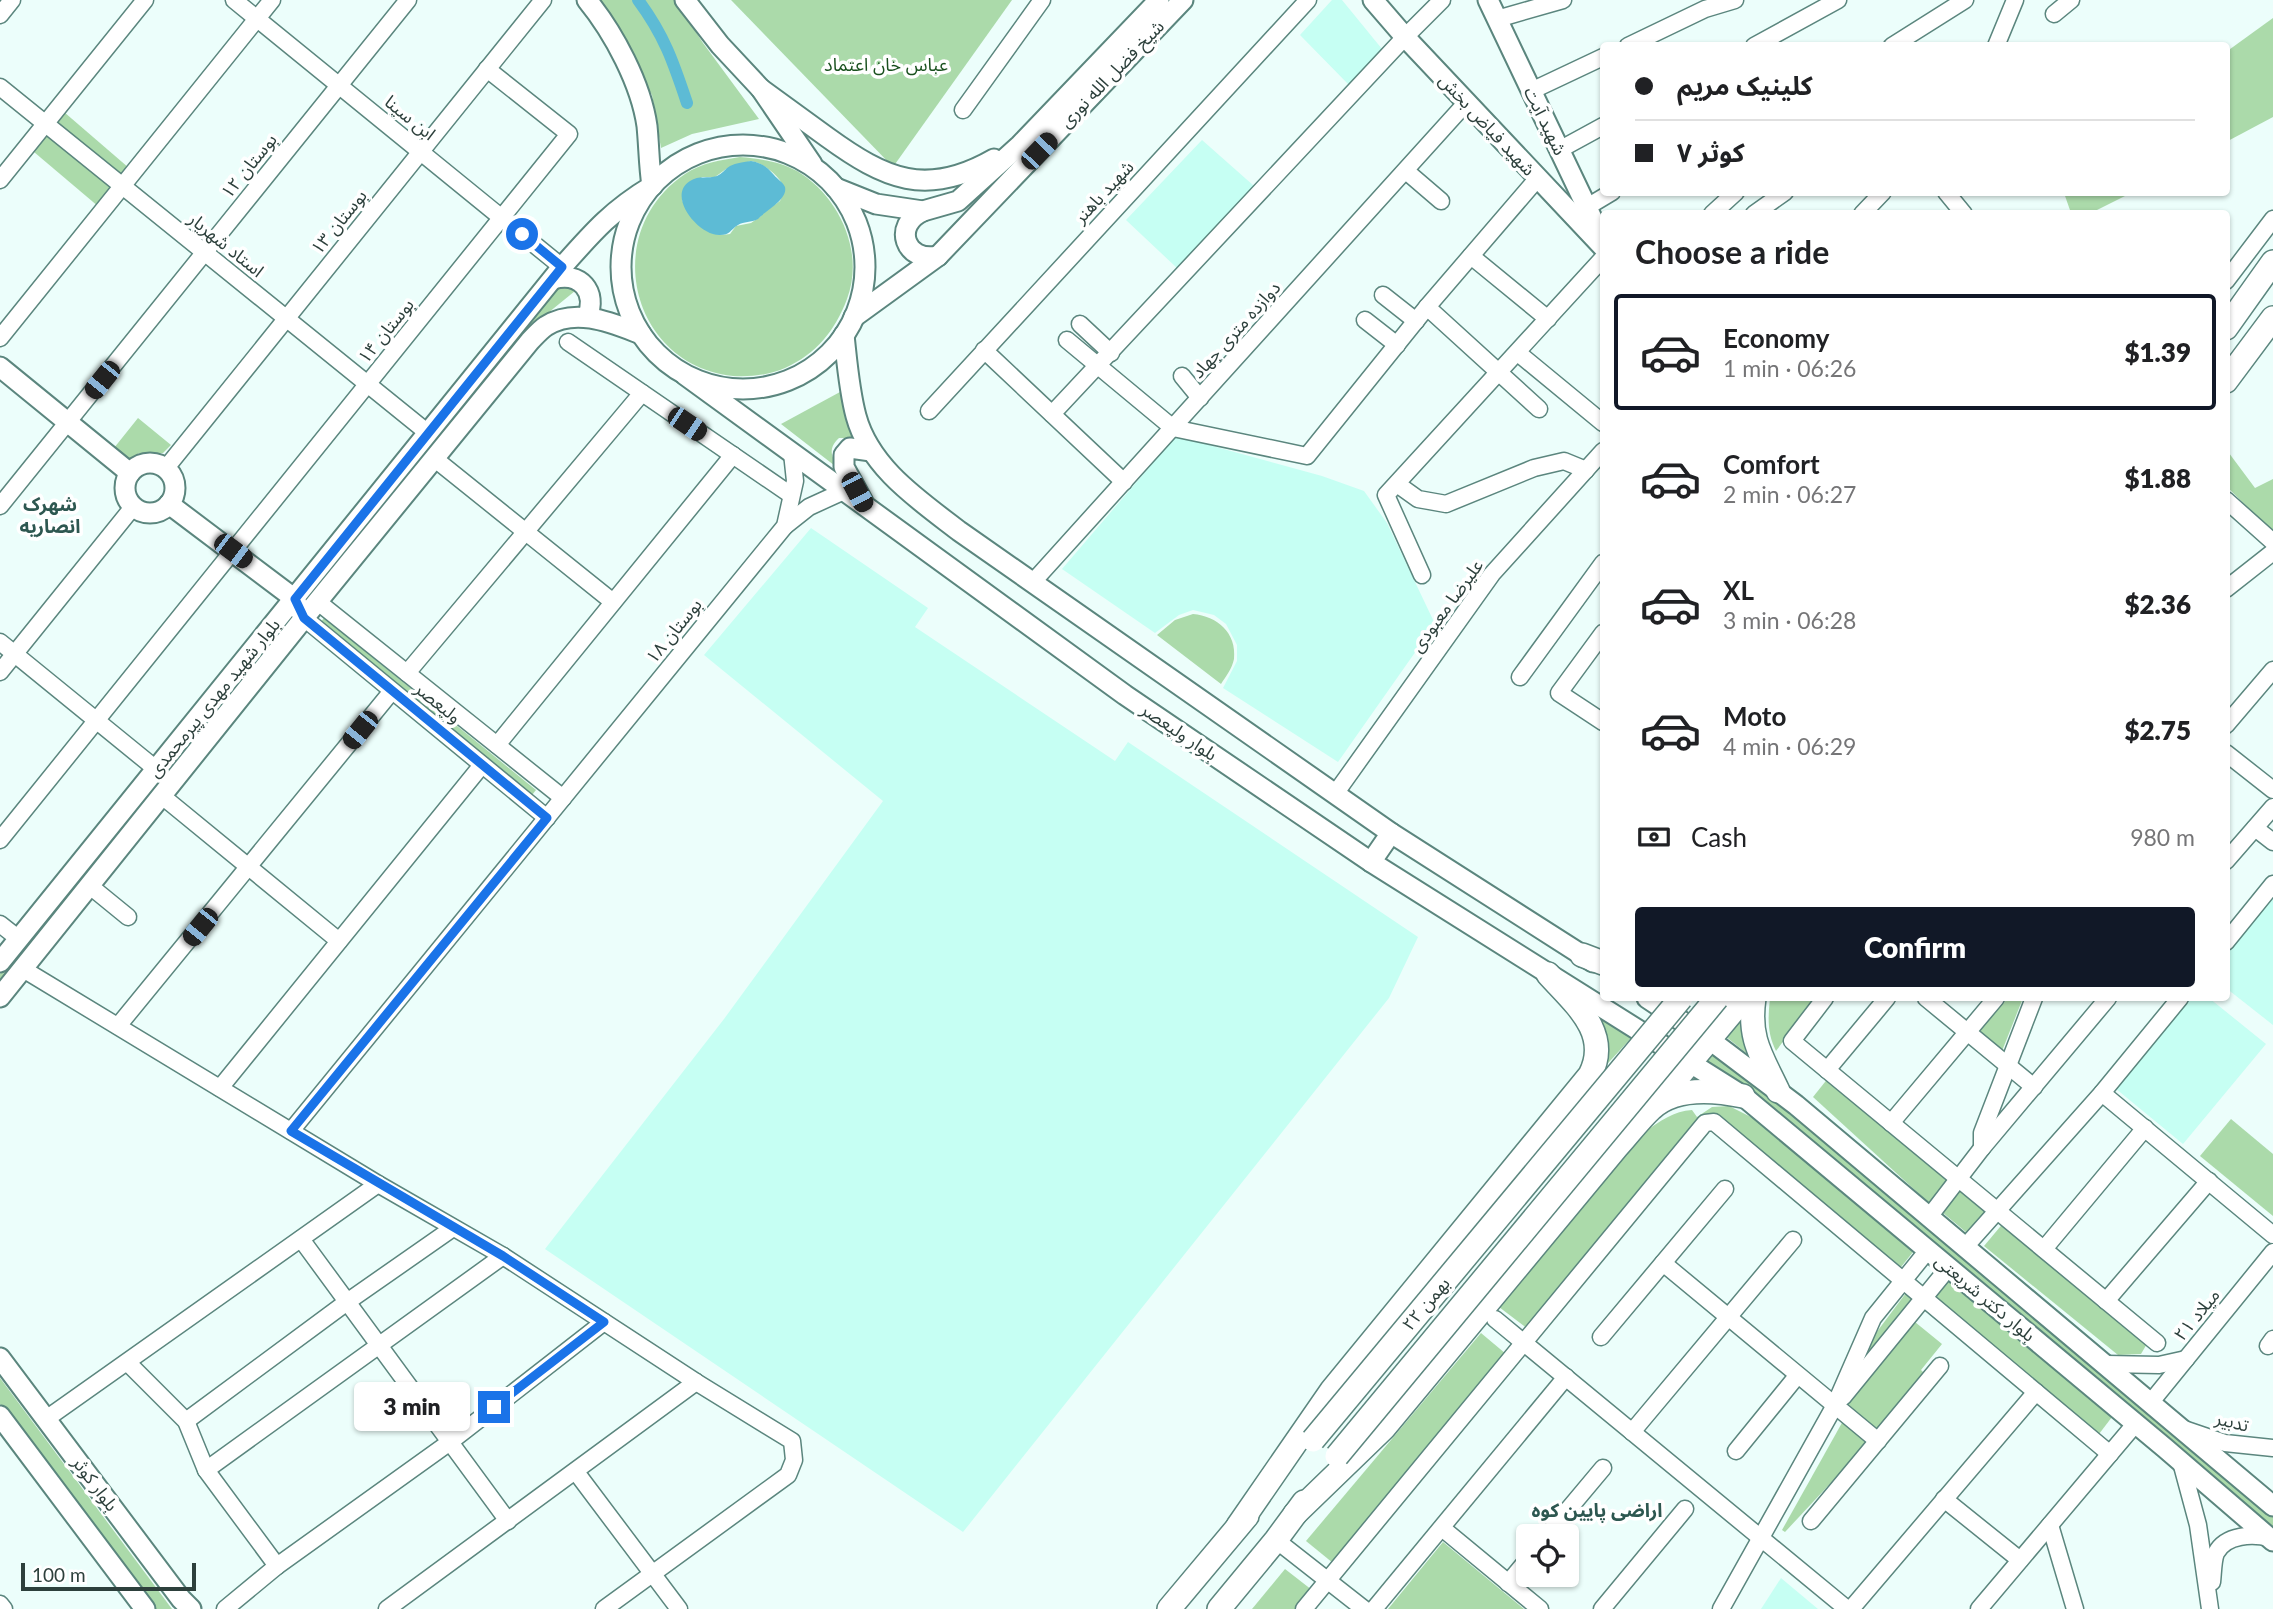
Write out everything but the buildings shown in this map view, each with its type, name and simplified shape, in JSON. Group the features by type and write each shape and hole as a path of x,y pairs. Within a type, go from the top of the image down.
{"highway":[{"path":"2230,322 2273,262"},
{"path":"2230,376 2273,318"},
{"path":"1238,1527 1332,1390 1590,1075 1597,1061 1594,1032 1584,1015 1548,974"},
{"name":"۲۲ بهمن","path":"1170,1609 1679,1001"},
{"name":"۲۲ بهمن","path":"1219,1609 1276,1540 1337,1456 1715,1001"},
{"path":"1295,1514 1384,1428 1742,1001"},
{"path":"1754,1001 1751,1021 1754,1041 1778,1091"},
{"path":"1654,1106 1678,1095 1702,1091 1743,1096"},
{"path":"1564,1106 1582,1108 1598,1116 1610,1130 1617,1147"}],"main road":[{"path":"587,0 625,60 635,82 647,125 652,186"},
{"path":"685,0 720,45 761,89 815,168 836,188 851,210 861,236 865,263 863,290 854,317 844,335 825,358 800,375 772,386 743,389 713,386 685,375 661,357 641,334 628,305 621,274 624,242 635,212 652,186 683,160 709,150 737,145 764,147 791,154 815,168"},
{"name":"شیخ فضل الله نوری","path":"836,188 876,204 923,211 958,201 1020,145 1159,0"},
{"name":"شیخ فضل الله نوری","path":"854,317 938,256 1183,0"},
{"name":"شهید فیاض بخش","path":"1373,0 1600,244"},
{"name":"شهید آیت","path":"1488,0 1600,235"},
{"path":"761,89 848,152 884,173 903,178 917,181 958,176 1020,145"},
{"name":"بلوار شهید مهدی پیرمحمدی","path":"0,962 558,273 607,217 626,201 652,186"},
{"path":"923,211 915,214 906,226 906,242 915,254 922,257 938,256"},
{"path":"558,273 581,281 588,289 591,308 587,317 641,334"},
{"name":"بلوار شهید مهدی پیرمحمدی","path":"0,997 530,341 547,325 587,317"},
{"path":"844,335 856,416 871,451 910,493 1032,583 1391,833 1592,959"},
{"path":"0,367 130,473"},
{"name":"بلوار ولیعصر","path":"685,375 1125,695 1371,862 1691,1064"},
{"path":"866,508 844,467 844,455 850,448 871,451"},
{"path":"147,463 160,464 166,468 175,485 169,504 159,512 152,513 145,513 133,507 125,491 134,468 147,463"},
{"path":"169,504 295,599 304,618"},
{"path":"295,599 318,602"},
{"path":"1371,862 1391,833"},
{"path":"1652,1001 1710,1040"},
{"name":"بلوار دکتر شریعتی","path":"1710,1040 1778,1091 2273,1506"},
{"name":"بلوار دکتر شریعتی","path":"1691,1064 1743,1096 2136,1423 2272,1540"},
{"name":"بلوار کوثر","path":"0,1358 191,1609"},
{"name":"بلوار کوثر","path":"0,1416 145,1609"}],"street":[{"path":"0,15 12,0"},
{"path":"0,180 145,0"},
{"name":"ابن سینا","path":"234,0 502,217 558,273"},
{"path":"0,338 272,0"},
{"name":"بوستان ۱۲","path":"0,506 408,0"},
{"name":"بوستان ۱۳","path":"166,468 543,0"},
{"path":"963,110 1042,0"},
{"name":"شهید باهنر","path":"929,411 1308,0"},
{"path":"1052,414 1442,0"},
{"path":"1497,19 1563,0"},
{"path":"1636,42 1705,9 1735,0"},
{"path":"1761,42 1838,0"},
{"path":"1903,42 1965,0"},
{"path":"1998,42 2015,0"},
{"path":"2054,14 2071,0"},
{"path":"1531,90 1600,58"},
{"name":"بوستان ۱۴","path":"0,840 569,134 487,69"},
{"name":"استاد شهریار","path":"0,87 428,433"},
{"name":"دوازده متری جهاد","path":"1032,583 1466,103"},
{"path":"1559,150 1600,128"},
{"path":"1406,171 1441,201"},
{"path":"1067,340 1173,428 1307,456 1427,307 1537,179"},
{"path":"1587,207 1605,196"},
{"path":"1716,210 1732,196"},
{"path":"1760,210 1779,196"},
{"path":"1867,210 1879,196"},
{"path":"1949,196 1961,210"},
{"path":"2230,277 2273,219"},
{"path":"1471,256 1548,319"},
{"path":"1422,575 1386,495 1600,261"},
{"path":"1383,295 1416,321"},
{"path":"1427,307 1539,409"},
{"path":"1365,320 1397,345"},
{"path":"1080,324 1111,352"},
{"path":"568,342 791,495"},
{"path":"984,350 1124,482"},
{"path":"1518,353 1600,421"},
{"path":"1182,376 1200,398"},
{"path":"407,673 642,393"},
{"name":"بوستان ۱۸","path":"291,1131 785,526 795,481 792,453"},
{"name":"علیرضا معبودی","path":"1335,794 1492,574 1600,454"},
{"path":"497,745 733,456"},
{"path":"435,459 613,602"},
{"path":"1397,484 1418,499 1446,504 1534,468 1564,461 1586,470"},
{"path":"785,526 809,507 844,491"},
{"path":"2230,504 2273,542"},
{"path":"0,672 133,507"},
{"path":"2230,586 2273,552"},
{"path":"1520,677 1600,567"},
{"name":"ولیعصر","path":"318,602 563,798"},
{"name":"ولیعصر","path":"304,618 547,818"},
{"path":"1600,637 1559,693 1600,720"},
{"path":"0,642 156,769"},
{"path":"2230,720 2273,670"},
{"path":"118,1026 393,691"},
{"path":"2230,756 2273,790"},
{"path":"220,1088 482,765"},
{"path":"162,796 339,941"},
{"path":"2230,857 2273,807"},
{"path":"2255,828 2273,842"},
{"path":"2230,937 2273,884"},
{"path":"90,886 128,917"},
{"path":"0,924 19,939"},
{"path":"23,969 378,1184 503,1256 792,1441 794,1460 788,1475 604,1609"},
{"path":"1823,1001 1792,1041 2157,1343"},
{"path":"1827,1070 1884,1001"},
{"path":"1930,1001 2034,1087"},
{"path":"1891,1123 1994,1001"},
{"path":"1982,1148 1982,1133 2033,1001"},
{"path":"1929,1217 1982,1148 2106,1001"},
{"path":"1965,1247 2102,1093 2178,1001"},
{"path":"2102,1093 2273,1235"},
{"path":"1304,1609 1705,1123 1714,1122 2110,1454"},
{"path":"2043,1249 2146,1128"},
{"path":"2106,1301 2209,1181"},
{"path":"46,1419 378,1184"},
{"path":"1601,1337 1725,1189"},
{"path":"186,1421 347,1302 453,1228"},
{"path":"301,1239 508,1521"},
{"path":"1632,1432 1793,1240"},
{"path":"1721,1609 1834,1406 1872,1318 1928,1250"},
{"name":"میلاد ۲۱","path":"2151,1402 2273,1252"},
{"path":"206,1470 503,1256"},
{"path":"1663,1263 1878,1441"},
{"path":"1834,1406 1854,1386 1949,1267"},
{"path":"1495,1319 1849,1609 2036,1392"},
{"path":"225,1609 276,1566 450,1442 604,1322"},
{"path":"2106,1364 2159,1365 2186,1359"},
{"path":"128,1363 186,1421 206,1470 276,1566"},
{"path":"1811,1521 1940,1366"},
{"path":"1736,1451 1797,1376"},
{"path":"1374,1609 1566,1377"},
{"path":"387,1609 696,1382"},
{"path":"1979,1609 2136,1423"},
{"name":"تدبیر","path":"2182,1428 2225,1443 2273,1448"},
{"path":"2181,1462 2198,1525 2210,1604"},
{"path":"1556,1524 1603,1468"},
{"path":"576,1472 679,1609"},
{"path":"1944,1499 2020,1560"},
{"path":"1602,1609 1685,1509"},
{"path":"2050,1524 2076,1609"},
{"path":"1441,1528 1540,1609"},
{"path":"2210,1604 2216,1553 2235,1539 2247,1536 2272,1540"},
{"path":"1276,1540 1364,1609"},
{"path":"1508,1583 1516,1573"},
{"path":"0,1604 4,1609"}],"shaded area":[{"path":"1332,0 1342,0 1382,49 1350,86 1300,35"},
{"path":"1202,140 1254,186 1177,268 1126,220"},
{"path":"1176,436 1322,476 1364,491 1387,523 1435,624 1338,762 1223,688 1237,661 1237,645 1226,624 1214,615 1193,610 1179,615 1155,633 1062,569"},
{"path":"811,528 928,608 915,627 1115,761 1128,742 1418,937 1389,998 963,1532 545,1249 724,1019 883,801 704,655"},
{"path":"2273,898 2273,1025 2230,991 2230,949"},
{"path":"2188,1001 2213,1001 2266,1044 2183,1144 2115,1088"},
{"path":"1781,1578 1818,1609 1761,1609"}],"green space":[{"path":"597,0 675,0 759,119 692,134 661,148 652,95"},
{"name":"عباس خان اعتماد","path":"731,0 1012,0 893,167"},
{"path":"2273,18 2273,117 2230,140 2230,49"},
{"path":"64,112 129,168 120,180 53,125"},
{"path":"47,135 114,189 99,207 34,152"},
{"path":"740,157 776,163 797,171 812,182 836,210 850,244 853,263 847,299 837,321 823,340 806,356 785,368 753,376 733,376 698,367 670,348 650,323 638,293 635,261 642,228 658,199 691,170 711,162","holes":["751,161 772,172 783,185 785,190 780,201 751,223 736,226 730,234 721,235 707,231 690,214 682,200 702,177 715,177 726,169"]},
{"path":"2065,196 2125,196 2097,210 2070,210"},
{"path":"559,287 572,287 575,291 532,326 320,585 317,583"},
{"path":"840,392 853,438 839,438 833,446 833,457 839,469 781,424"},
{"path":"138,418 171,445 163,453 139,453 131,460 114,448"},
{"path":"2230,454 2255,488 2273,479 2273,532 2230,490"},
{"path":"1193,614 1217,622 1232,641 1233,663 1221,684 1157,635 1175,620"},
{"path":"324,618 536,790 532,795 319,624"},
{"path":"279,631 282,634 0,980 0,974"},
{"path":"1747,1001 1755,1060 1720,1032"},
{"path":"1770,1001 1814,1001 1776,1051 1771,1038"},
{"path":"2005,1001 2022,1001 2002,1051 1979,1031"},
{"path":"1586,1006 1632,1037 1576,1098 1597,1068"},
{"path":"1710,1050 1836,1149 2228,1477 2273,1517 2273,1530 1833,1158 1703,1058"},
{"path":"1829,1077 1948,1182 1929,1203 1813,1097"},
{"path":"1729,1106 1753,1118 1913,1252 1901,1267 1716,1116 1698,1117 1699,1120 1528,1329 1499,1307 1646,1131 1679,1112 1692,1110 1697,1117 1712,1107"},
{"path":"2231,1119 2273,1154 2273,1216 2200,1156"},
{"path":"1959,1190 1985,1212 1967,1233 1942,1212"},
{"path":"2005,1221 2148,1342 2141,1354 2118,1355 1984,1246"},
{"path":"1949,1281 2112,1417 2099,1434 1935,1298"},
{"path":"1906,1293 1915,1304 1853,1379 1873,1337"},
{"path":"1915,1322 1942,1344 1921,1370 1925,1374 1877,1433 1846,1407"},
{"path":"1481,1333 1506,1354 1333,1563 1306,1541"},
{"path":"0,1378 172,1609 155,1609 0,1404"},
{"path":"1843,1421 1868,1443 1785,1532 1782,1530"},
{"path":"1443,1542 1524,1609 1388,1609"},
{"path":"1285,1569 1312,1590 1297,1609 1252,1609"}],"water":[{"path":"751,161 764,166 783,184 783,196 758,219 740,224 726,234 712,234 703,229 683,205 684,188 693,179 717,176 732,165"}],"waterway":[{"path":"638,0 667,49 687,103"}],"district":[{"name":"شهرک انصاریه","path":"50,515"},
{"name":"اراضی پایین کوه","path":"1597,1510"}],"route":[{"path":"494,1407 604,1322 503,1256 291,1131 547,818 304,618 295,599 562,267 522,234"}]}
